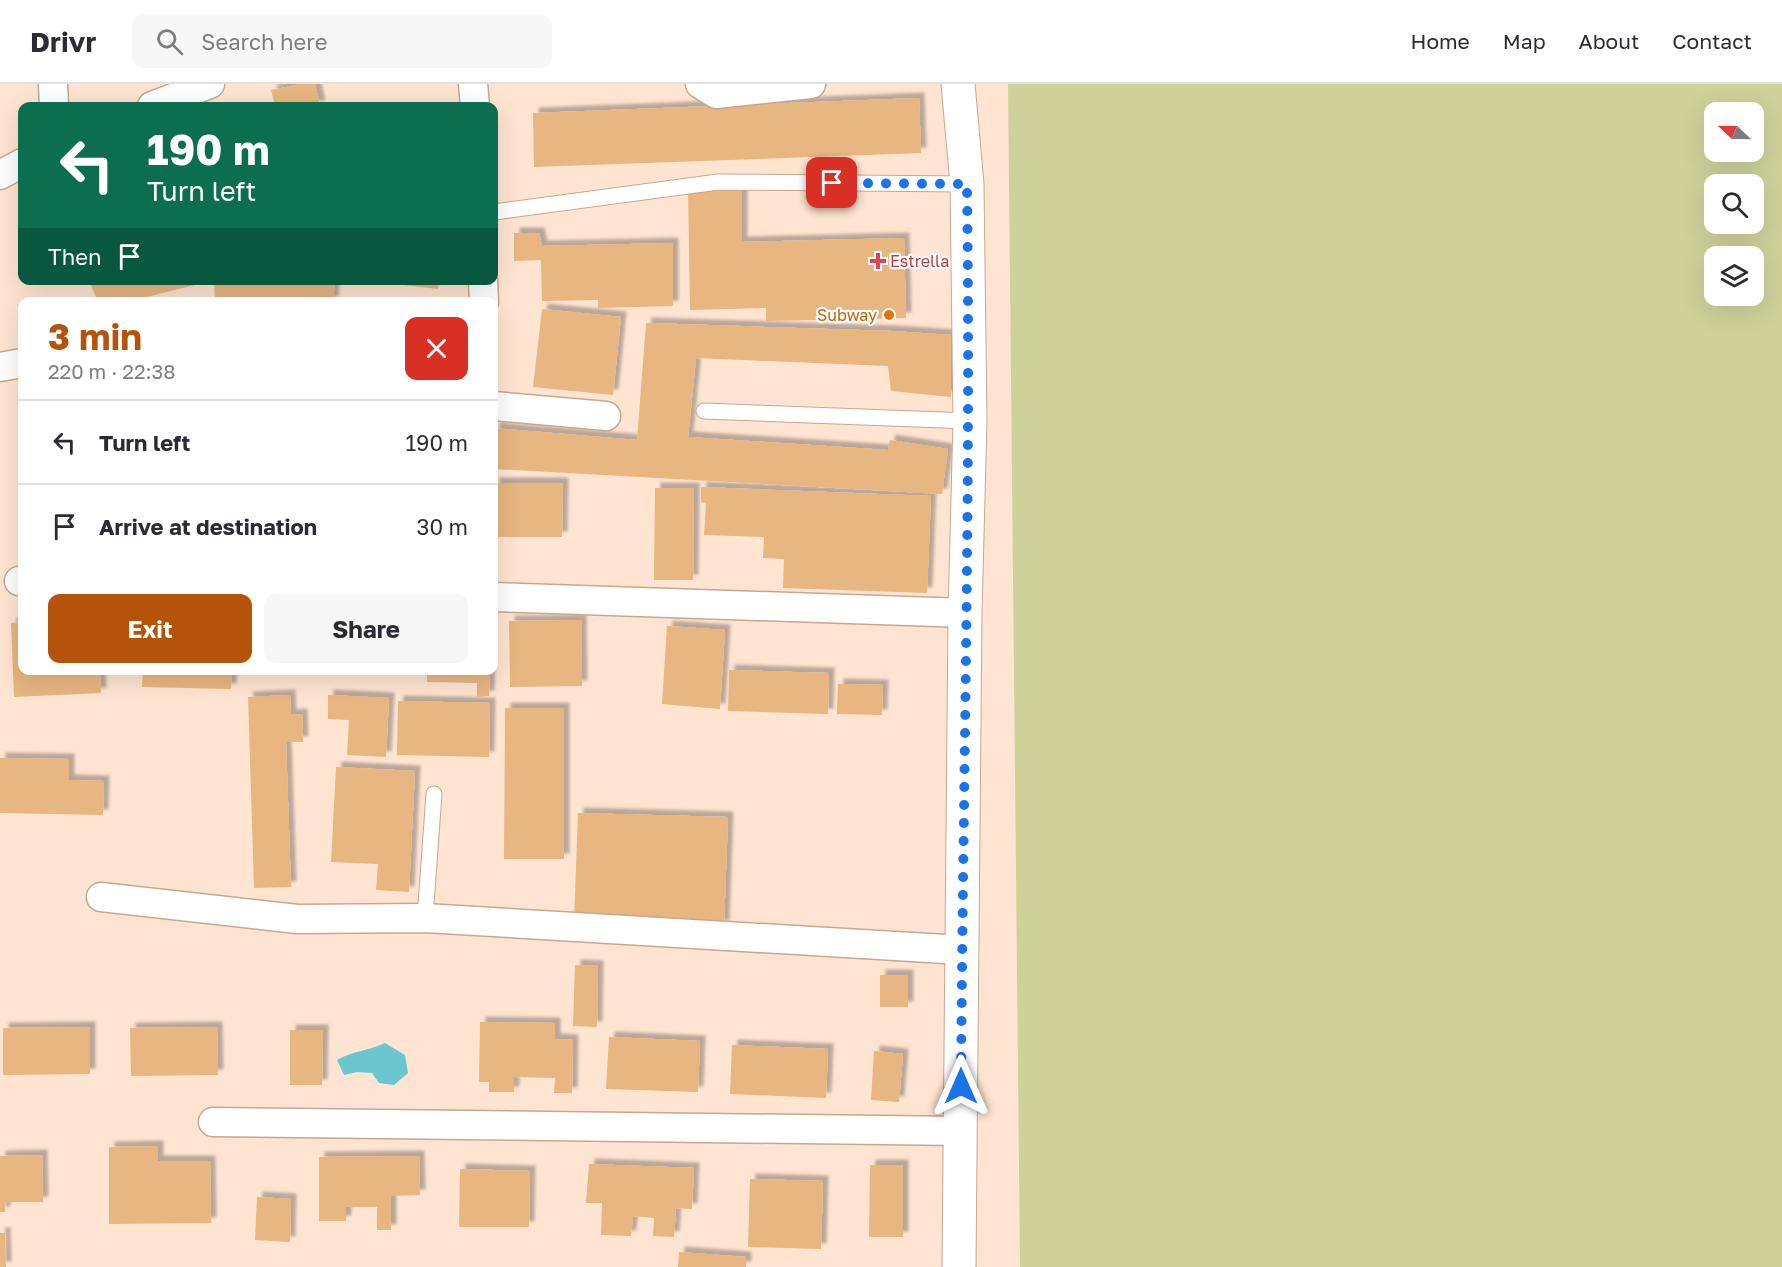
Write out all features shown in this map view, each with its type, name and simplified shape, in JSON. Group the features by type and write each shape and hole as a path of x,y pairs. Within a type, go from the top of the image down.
{"street":[{"path":"53,84 54,102"},
{"path":"163,102 210,84"},
{"path":"473,84 474,102"},
{"path":"700,84 716,94 811,84"},
{"path":"958,84 967,184 970,420 965,613 959,1267"},
{"path":"0,175 18,166"},
{"path":"0,367 18,364"},
{"path":"498,406 606,416"},
{"path":"498,597 965,613"},
{"path":"100,897 297,918 425,918 962,950"},
{"path":"213,1122 961,1131"}],"lane":[{"path":"498,211 718,182 967,184"},
{"path":"704,411 970,420"},
{"path":"425,918 434,794"}],"green space":[{"path":"1008,84 1782,84 1782,1267 1020,1267"}],"water":[{"path":"385,1043 405,1055 408,1073 394,1085 379,1083 372,1073 357,1072 344,1075 337,1060"}],"building":[{"path":"301,84 315,84 319,102 274,102 271,90"},
{"path":"919,98 921,153 534,167 533,113"},
{"path":"742,187 742,242 904,238 906,318 766,321 766,308 690,310 688,188"},
{"path":"514,233 539,233 542,246 673,243 673,306 598,308 598,300 542,301 541,260 514,261"},
{"path":"91,285 195,285 147,297 96,297"},
{"path":"214,285 335,285 333,297 215,297"},
{"path":"403,285 438,285 438,289"},
{"path":"542,309 621,317 613,395 533,387"},
{"path":"646,323 951,335 951,397 891,391 888,366 696,358 688,437 888,450 890,440 948,449 942,494 498,469 498,428 637,440"},
{"path":"498,483 563,483 562,537 498,537"},
{"path":"701,487 931,496 927,593 783,588 784,559 763,558 764,537 704,535 706,503 701,502"},
{"path":"655,488 694,488 693,580 654,580"},
{"path":"581,620 582,686 510,687 509,621"},
{"path":"18,622 18,675 100,675 101,693 14,697 11,623"},
{"path":"667,626 725,630 720,709 662,704"},
{"path":"729,670 829,673 828,714 728,711"},
{"path":"143,675 232,675 231,689 142,687"},
{"path":"427,675 490,675 489,696 477,697 477,683 427,682"},
{"path":"838,684 883,685 882,715 837,714"},
{"path":"290,695 291,715 302,714 303,742 286,742 291,887 254,888 248,697"},
{"path":"328,695 389,698 386,757 347,755 349,720 328,719"},
{"path":"398,701 490,703 489,757 397,755"},
{"path":"505,708 564,708 564,859 504,859"},
{"path":"0,758 69,759 69,780 104,781 103,815 0,813"},
{"path":"336,767 415,771 409,892 376,890 378,864 331,862"},
{"path":"578,813 728,817 724,926 574,922"},
{"path":"575,965 598,966 597,1027 573,1026"},
{"path":"880,975 908,975 908,1007 880,1007"},
{"path":"480,1022 555,1023 555,1039 573,1040 572,1093 554,1093 555,1078 514,1077 514,1092 489,1092 489,1082 479,1082"},
{"path":"90,1027 90,1074 3,1075 3,1028"},
{"path":"217,1027 218,1075 131,1076 130,1028"},
{"path":"290,1030 323,1030 322,1085 290,1085"},
{"path":"609,1037 700,1041 698,1092 606,1089"},
{"path":"732,1045 828,1049 826,1098 730,1094"},
{"path":"874,1051 903,1054 899,1102 871,1100"},
{"path":"158,1146 158,1161 210,1161 211,1223 109,1224 109,1147"},
{"path":"42,1155 43,1202 5,1202 5,1212 0,1212 0,1156"},
{"path":"419,1156 420,1195 391,1196 391,1230 377,1230 377,1207 346,1207 346,1221 319,1221 319,1157"},
{"path":"589,1164 694,1168 692,1209 676,1208 674,1237 653,1236 654,1218 633,1216 631,1236 601,1235 602,1203 586,1203"},
{"path":"870,1165 903,1165 903,1237 869,1237"},
{"path":"460,1169 530,1171 529,1227 459,1227"},
{"path":"750,1179 823,1181 821,1249 748,1247"},
{"path":"257,1197 291,1199 290,1242 255,1240"},
{"path":"0,1233 5,1233 6,1267 0,1267"},
{"path":"679,1252 746,1257 746,1267 678,1267"}],"place":[{"name":"Estrella","path":"878,261"},
{"name":"Subway","path":"889,315"}],"route":[{"path":"832,183 967,184 970,420 965,613 961,1086"}]}
